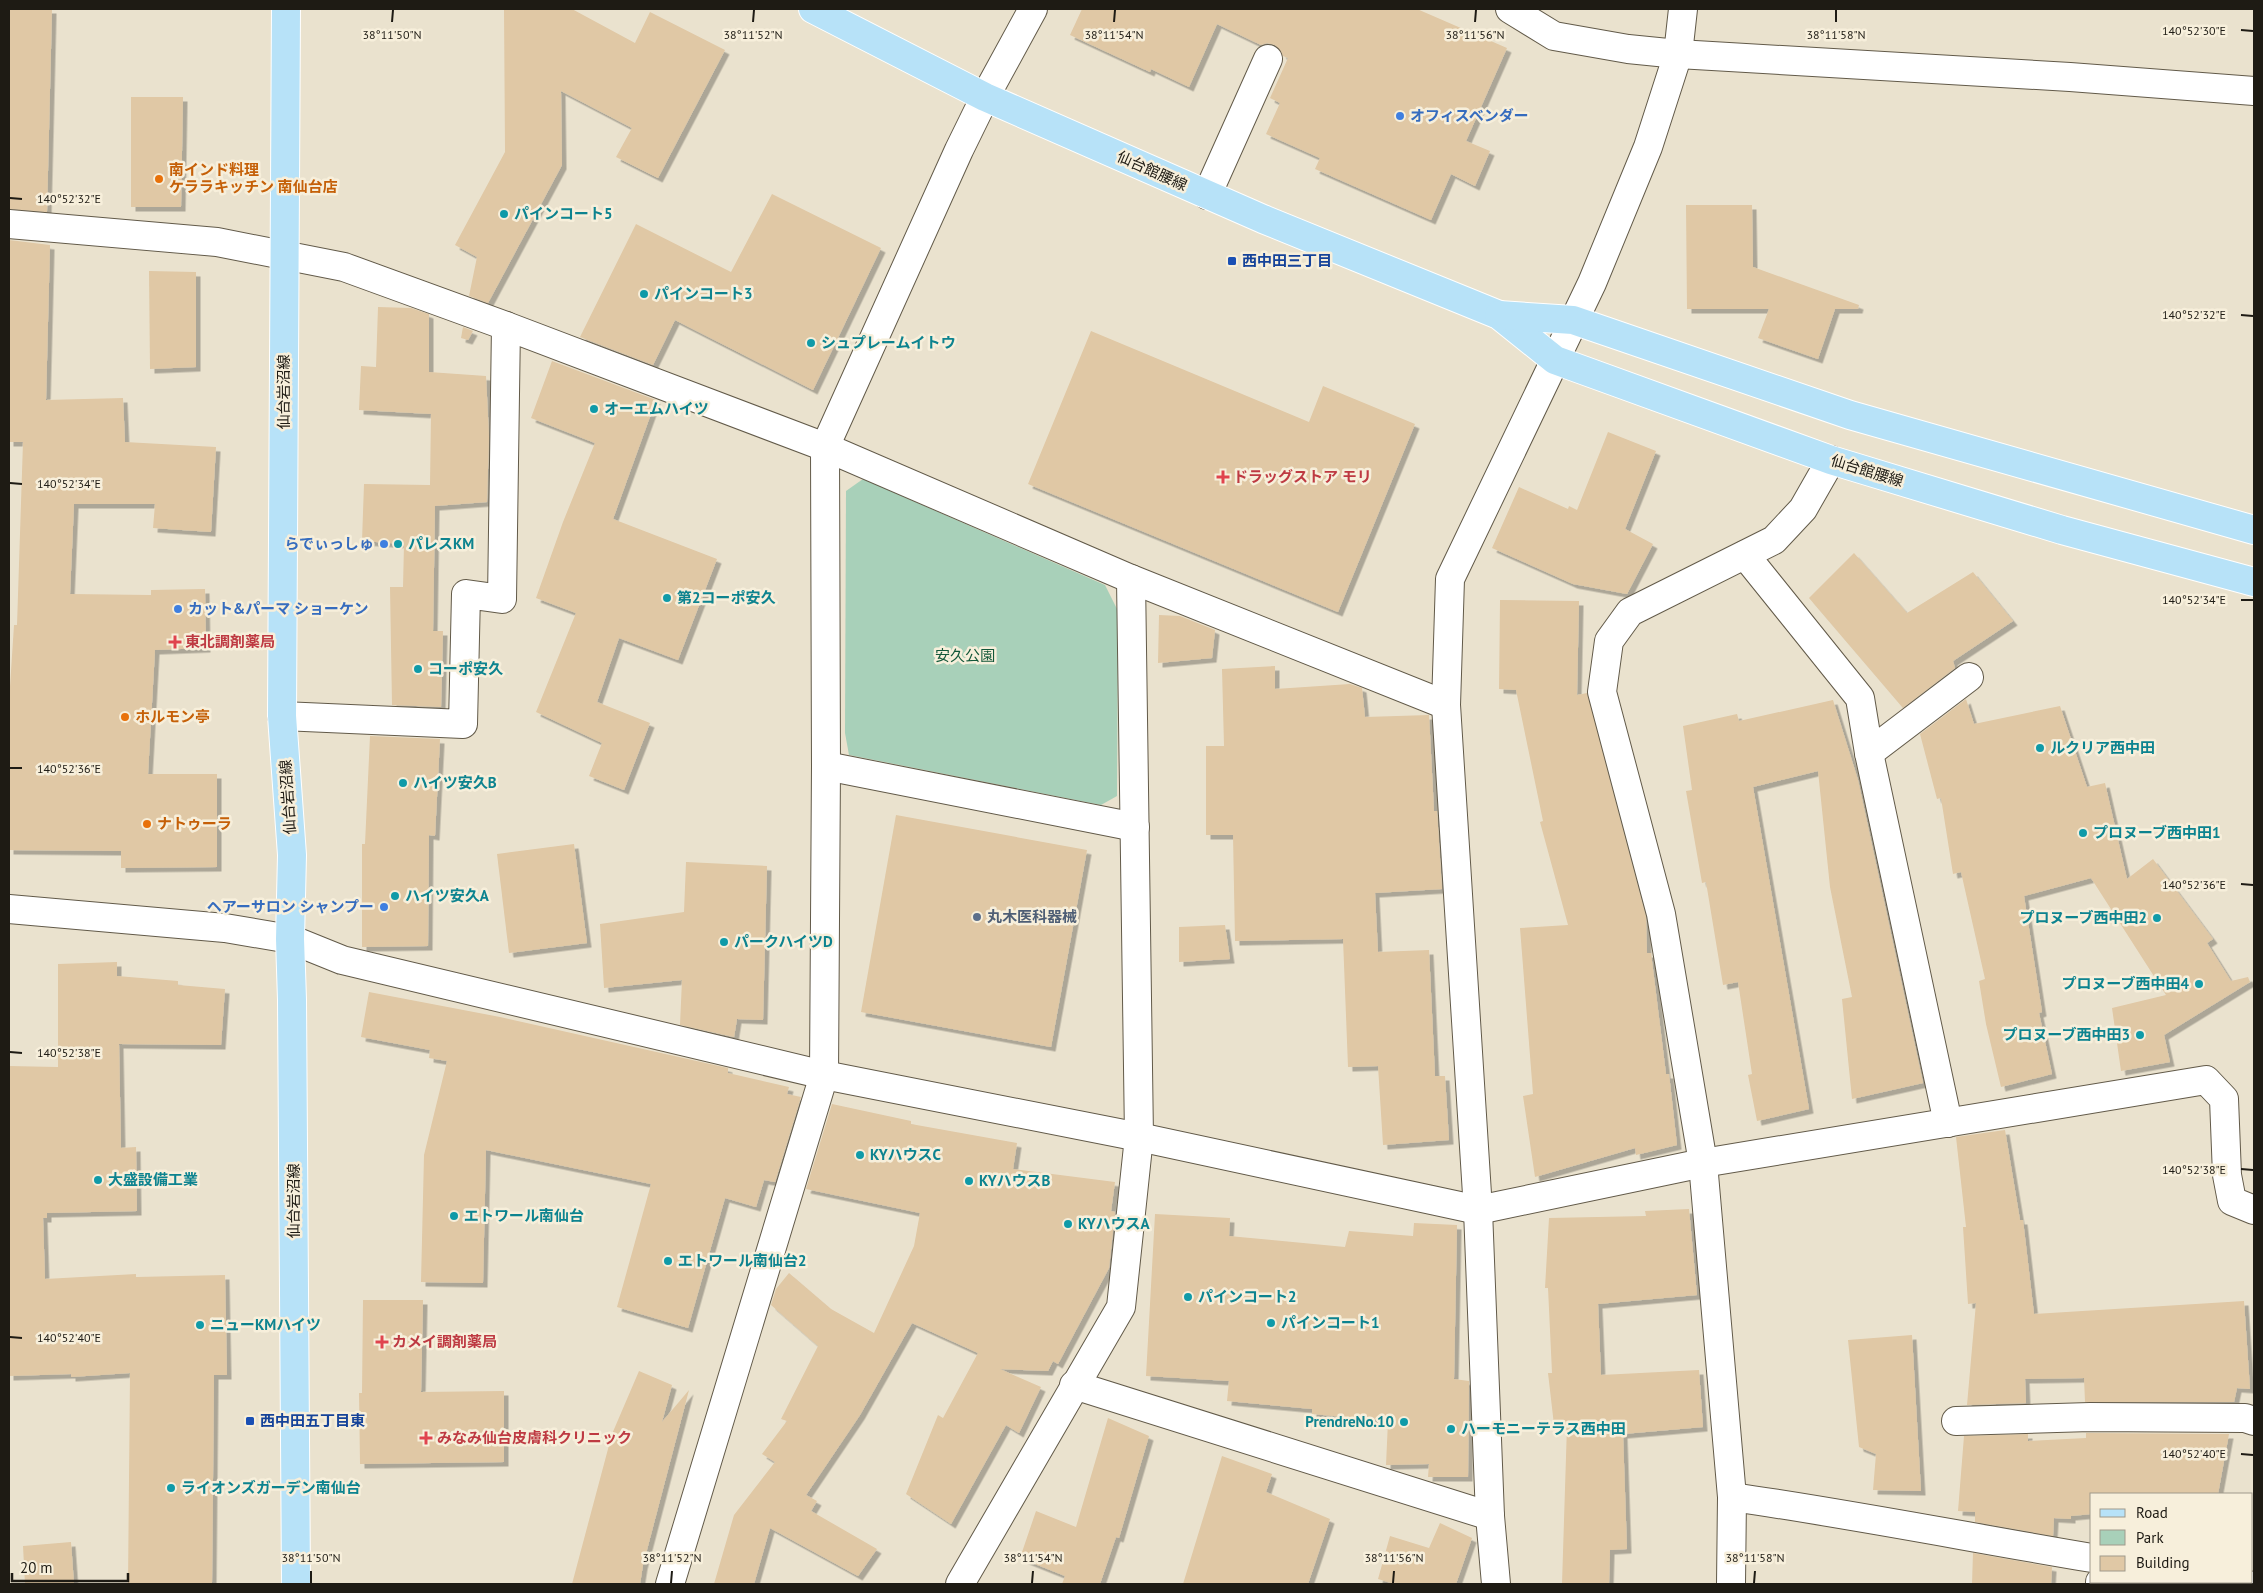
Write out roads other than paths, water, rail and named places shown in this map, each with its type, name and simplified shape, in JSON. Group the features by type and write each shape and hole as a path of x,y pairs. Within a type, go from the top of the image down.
{"main road":[{"name":"仙台岩沼線","path":"286,9 282,716 292,855 290,939 296,1584"},
{"name":"仙台館腰線","path":"813,9 985,97 1207,195 1499,315 1555,360 1831,460 2062,530 2254,582"},
{"name":"仙台館腰線","path":"1499,315 1573,320 1850,415 2254,530"}],"street":[{"path":"670,1584 824,1075 826,766 825,447 985,97 1034,9"},
{"path":"1510,9 1554,36 1628,49 1678,54 2070,77 2254,91"},
{"path":"1496,1584 1490,1516 1478,1210 1446,705 1450,579 1592,283 1648,147 1678,54 1683,9"},
{"path":"1207,195 1268,59"},
{"path":"9,224 217,242 344,267 506,326 825,447 1132,579 1446,705"},
{"path":"282,716 463,724 466,594 502,599 506,326"},
{"path":"1731,1584 1732,1497 1704,1164 1661,914 1602,692 1609,641 1630,612 1774,540 1797,515 1831,460"},
{"path":"1745,555 1860,698 1868,753 1948,1123"},
{"path":"960,1584 1121,1307 1138,1138 1132,579"},
{"path":"1868,753 1969,677"},
{"path":"826,766 1135,827"},
{"path":"9,909 225,928 290,939 342,960 824,1075 1138,1138 1478,1210 1704,1164 2206,1080 2224,1099 2227,1174 2232,1201 2254,1210"},
{"path":"1074,1385 1490,1516"},
{"path":"1956,1421 2090,1417 2245,1418 2254,1421"},
{"path":"1732,1497 1838,1512 1926,1530 2090,1558"}],"place":[{"name":"オフィスベンダー","path":"1400,116"},
{"name":"南インド料理 ケララキッチン 南仙台店","path":"159,179"},
{"name":"パインコート5","path":"504,214"},
{"name":"西中田三丁目","path":"1232,261"},
{"name":"パインコート3","path":"644,294"},
{"name":"シュプレームイトウ","path":"811,343"},
{"name":"オーエムハイツ","path":"594,409"},
{"name":"ドラッグストア モリ","path":"1223,477"},
{"name":"らでぃっしゅ","path":"384,544"},
{"name":"パレスKM","path":"398,544"},
{"name":"第2コーポ安久","path":"667,598"},
{"name":"カット&パーマ ショーケン","path":"178,609"},
{"name":"東北調剤薬局","path":"175,642"},
{"name":"コーポ安久","path":"418,669"},
{"name":"ホルモン亭","path":"125,717"},
{"name":"ルクリア西中田","path":"2040,748"},
{"name":"ハイツ安久B","path":"403,783"},
{"name":"ナトゥーラ","path":"147,824"},
{"name":"プロヌーブ西中田1","path":"2083,833"},
{"name":"ハイツ安久A","path":"395,896"},
{"name":"ヘアーサロン シャンプー","path":"384,907"},
{"name":"丸木医科器械","path":"977,917"},
{"name":"プロヌーブ西中田2","path":"2157,918"},
{"name":"パークハイツD","path":"724,942"},
{"name":"プロヌーブ西中田4","path":"2199,984"},
{"name":"プロヌーブ西中田3","path":"2140,1035"},
{"name":"KYハウスC","path":"860,1155"},
{"name":"大盛設備工業","path":"98,1180"},
{"name":"KYハウスB","path":"969,1181"},
{"name":"エトワール南仙台","path":"454,1216"},
{"name":"KYハウスA","path":"1068,1224"},
{"name":"エトワール南仙台2","path":"668,1261"},
{"name":"パインコート2","path":"1188,1297"},
{"name":"パインコート1","path":"1271,1323"},
{"name":"ニューKMハイツ","path":"200,1325"},
{"name":"カメイ調剤薬局","path":"382,1342"},
{"name":"西中田五丁目東","path":"250,1421"},
{"name":"PrendreNo.10","path":"1404,1422"},
{"name":"ハーモニーテラス西中田","path":"1451,1429"},
{"name":"みなみ仙台皮膚科クリニック","path":"426,1438"},
{"name":"ライオンズガーデン南仙台","path":"171,1488"}],"park label":[{"name":"安久公園","path":"965,656"}]}
